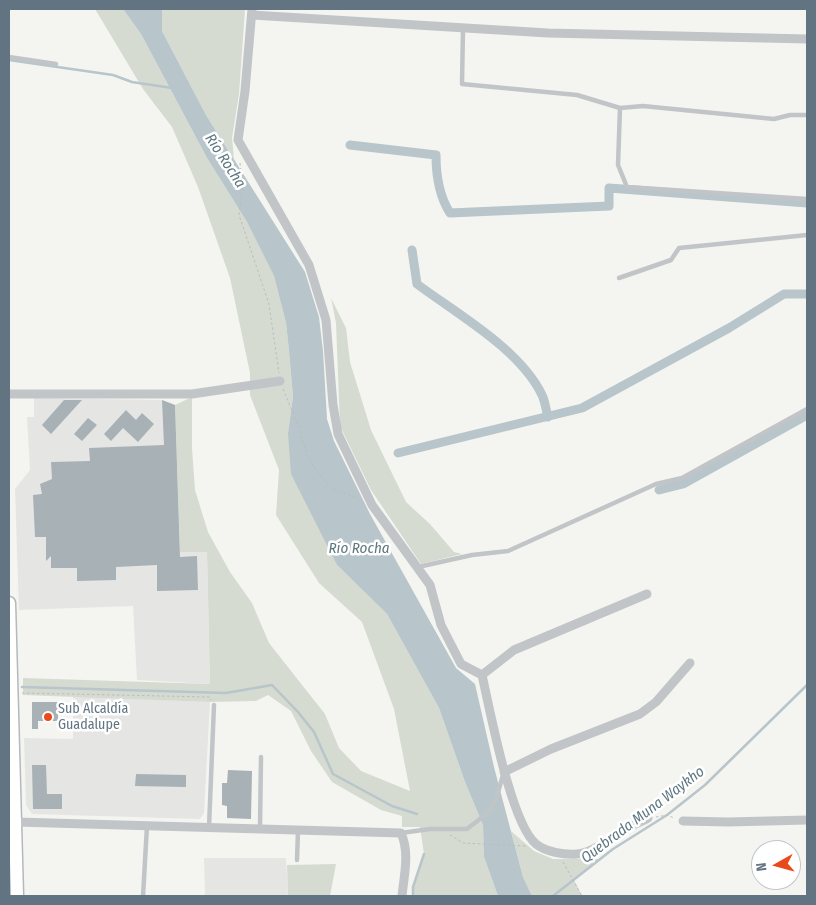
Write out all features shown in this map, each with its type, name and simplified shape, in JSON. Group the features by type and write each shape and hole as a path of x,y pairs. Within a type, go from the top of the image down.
{"main road":[{"path":"9,603 13,829 17,896"}],"street":[{"path":"648,818 598,846 578,854 557,853 537,845 523,827 504,772 482,675 461,664 441,625 430,585 372,505 338,434 333,406 326,320 309,264 238,140 245,91 252,12 548,33 807,39"},
{"path":"9,394 192,394 280,381"},
{"path":"482,675 514,650 647,594"},
{"path":"504,772 551,749 640,714 656,702 690,663"},
{"path":"683,821 807,820"},
{"path":"13,829 147,826 401,833 406,843 407,853 402,896"}],"lane":[{"path":"463,28 462,84 577,95 620,108 643,106 774,119 790,115 807,115"},
{"path":"9,57 56,64"},
{"path":"620,108 618,165 627,187 807,199"},
{"path":"619,278 671,260 679,248 807,235"},
{"path":"417,567 472,555 508,552 656,484 682,478 807,409"},
{"path":"209,829 214,705"},
{"path":"260,828 261,757"},
{"path":"401,833 467,829 488,812 496,799 504,772"},
{"path":"143,896 147,826"},
{"path":"297,860 298,830"}],"path":[{"path":"240,158 243,186 239,215 269,304 280,381 300,430 307,456 332,489 372,505"},
{"path":"12,692 210,697 214,705"},
{"path":"648,818 667,815 683,821"},
{"path":"441,830 462,843 519,847"},
{"path":"557,853 582,896"}],"shaded area":[{"path":"95,9 123,9 141,34 207,158 247,222 274,276 286,323 289,351 293,397 288,433 337,565 387,614 439,708 465,782 483,825 484,857 498,896 413,896 413,887 424,854 420,827 402,827 402,816 381,810 332,782 311,751 291,711 268,695 256,701 210,702 23,695 23,678 210,684 207,552 180,552 175,405 192,397 192,448 195,490 208,532 230,572 252,603 269,643 325,714 339,748 361,771 410,791 394,709 362,622 319,583 276,515 279,470 250,395 250,373 230,278 198,187 172,127 143,89"},
{"path":"162,9 245,9 239,94 232,138 234,159 206,115 162,31"},
{"path":"331,298 346,328 350,362 371,430 406,502 430,524 454,552 462,554 421,564 371,490 340,426 336,323"},
{"path":"34,398 162,400 175,405 180,551 207,552 210,684 137,680 133,606 19,610 15,489 30,470 27,417 34,417"},
{"path":"73,696 210,702 204,813 200,819 32,814 26,805 24,738 73,739"},
{"path":"511,831 534,851 553,859 601,859 574,880 582,896 532,896 523,877"},
{"path":"204,858 286,858 288,896 205,896"},
{"path":"336,864 330,896 288,896 287,865"}],"water":[{"name":"Río Rocha","path":"123,9 162,9 162,31 206,115 305,272 319,317 327,419 334,441 370,514 456,668 475,684 494,767 523,877 532,896 498,896 484,857 483,825 465,782 439,708 387,614 337,565 291,474 288,433 293,397 286,323 274,276 247,222 207,158 141,34"}],"building":[{"path":"64,400 82,400 51,434 42,425"},
{"path":"162,400 175,405 180,557 197,556 198,590 157,591 157,565 116,567 116,580 77,581 77,568 51,568 51,556 46,561 46,537 35,537 33,495 42,494 40,484 52,479 51,462 90,461 89,448 164,445"},
{"path":"126,410 136,420 142,413 154,424 138,442 123,428 111,441 104,434"},
{"path":"88,418 97,425 82,441 74,434"},
{"path":"32,702 58,702 58,721 38,721 38,729 32,729"},
{"path":"32,765 46,765 47,794 62,794 62,809 33,809"},
{"path":"228,770 252,771 251,819 227,818 227,806 222,805 222,783 227,783"},
{"path":"136,774 186,775 186,787 135,786"}],"waterway":[{"path":"9,60 113,75 132,82 172,88"},
{"path":"350,145 436,155 439,186 443,200 450,213 609,206 609,188 807,203"},
{"path":"412,250 417,284 486,333 519,362 532,378 542,395 548,417"},
{"path":"398,453 582,408 729,328 784,294 807,294"},
{"path":"659,490 683,484 807,415"},
{"path":"22,687 226,693 272,685 314,732 333,774 392,806 417,814"},
{"name":"Quebrada Muna Waykho","path":"553,896 613,849 667,815 705,785 807,685"},
{"path":"413,896 413,887 424,854"}],"place":[{"name":"Sub Alcaldía Guadalupe","path":"48,717"}]}
